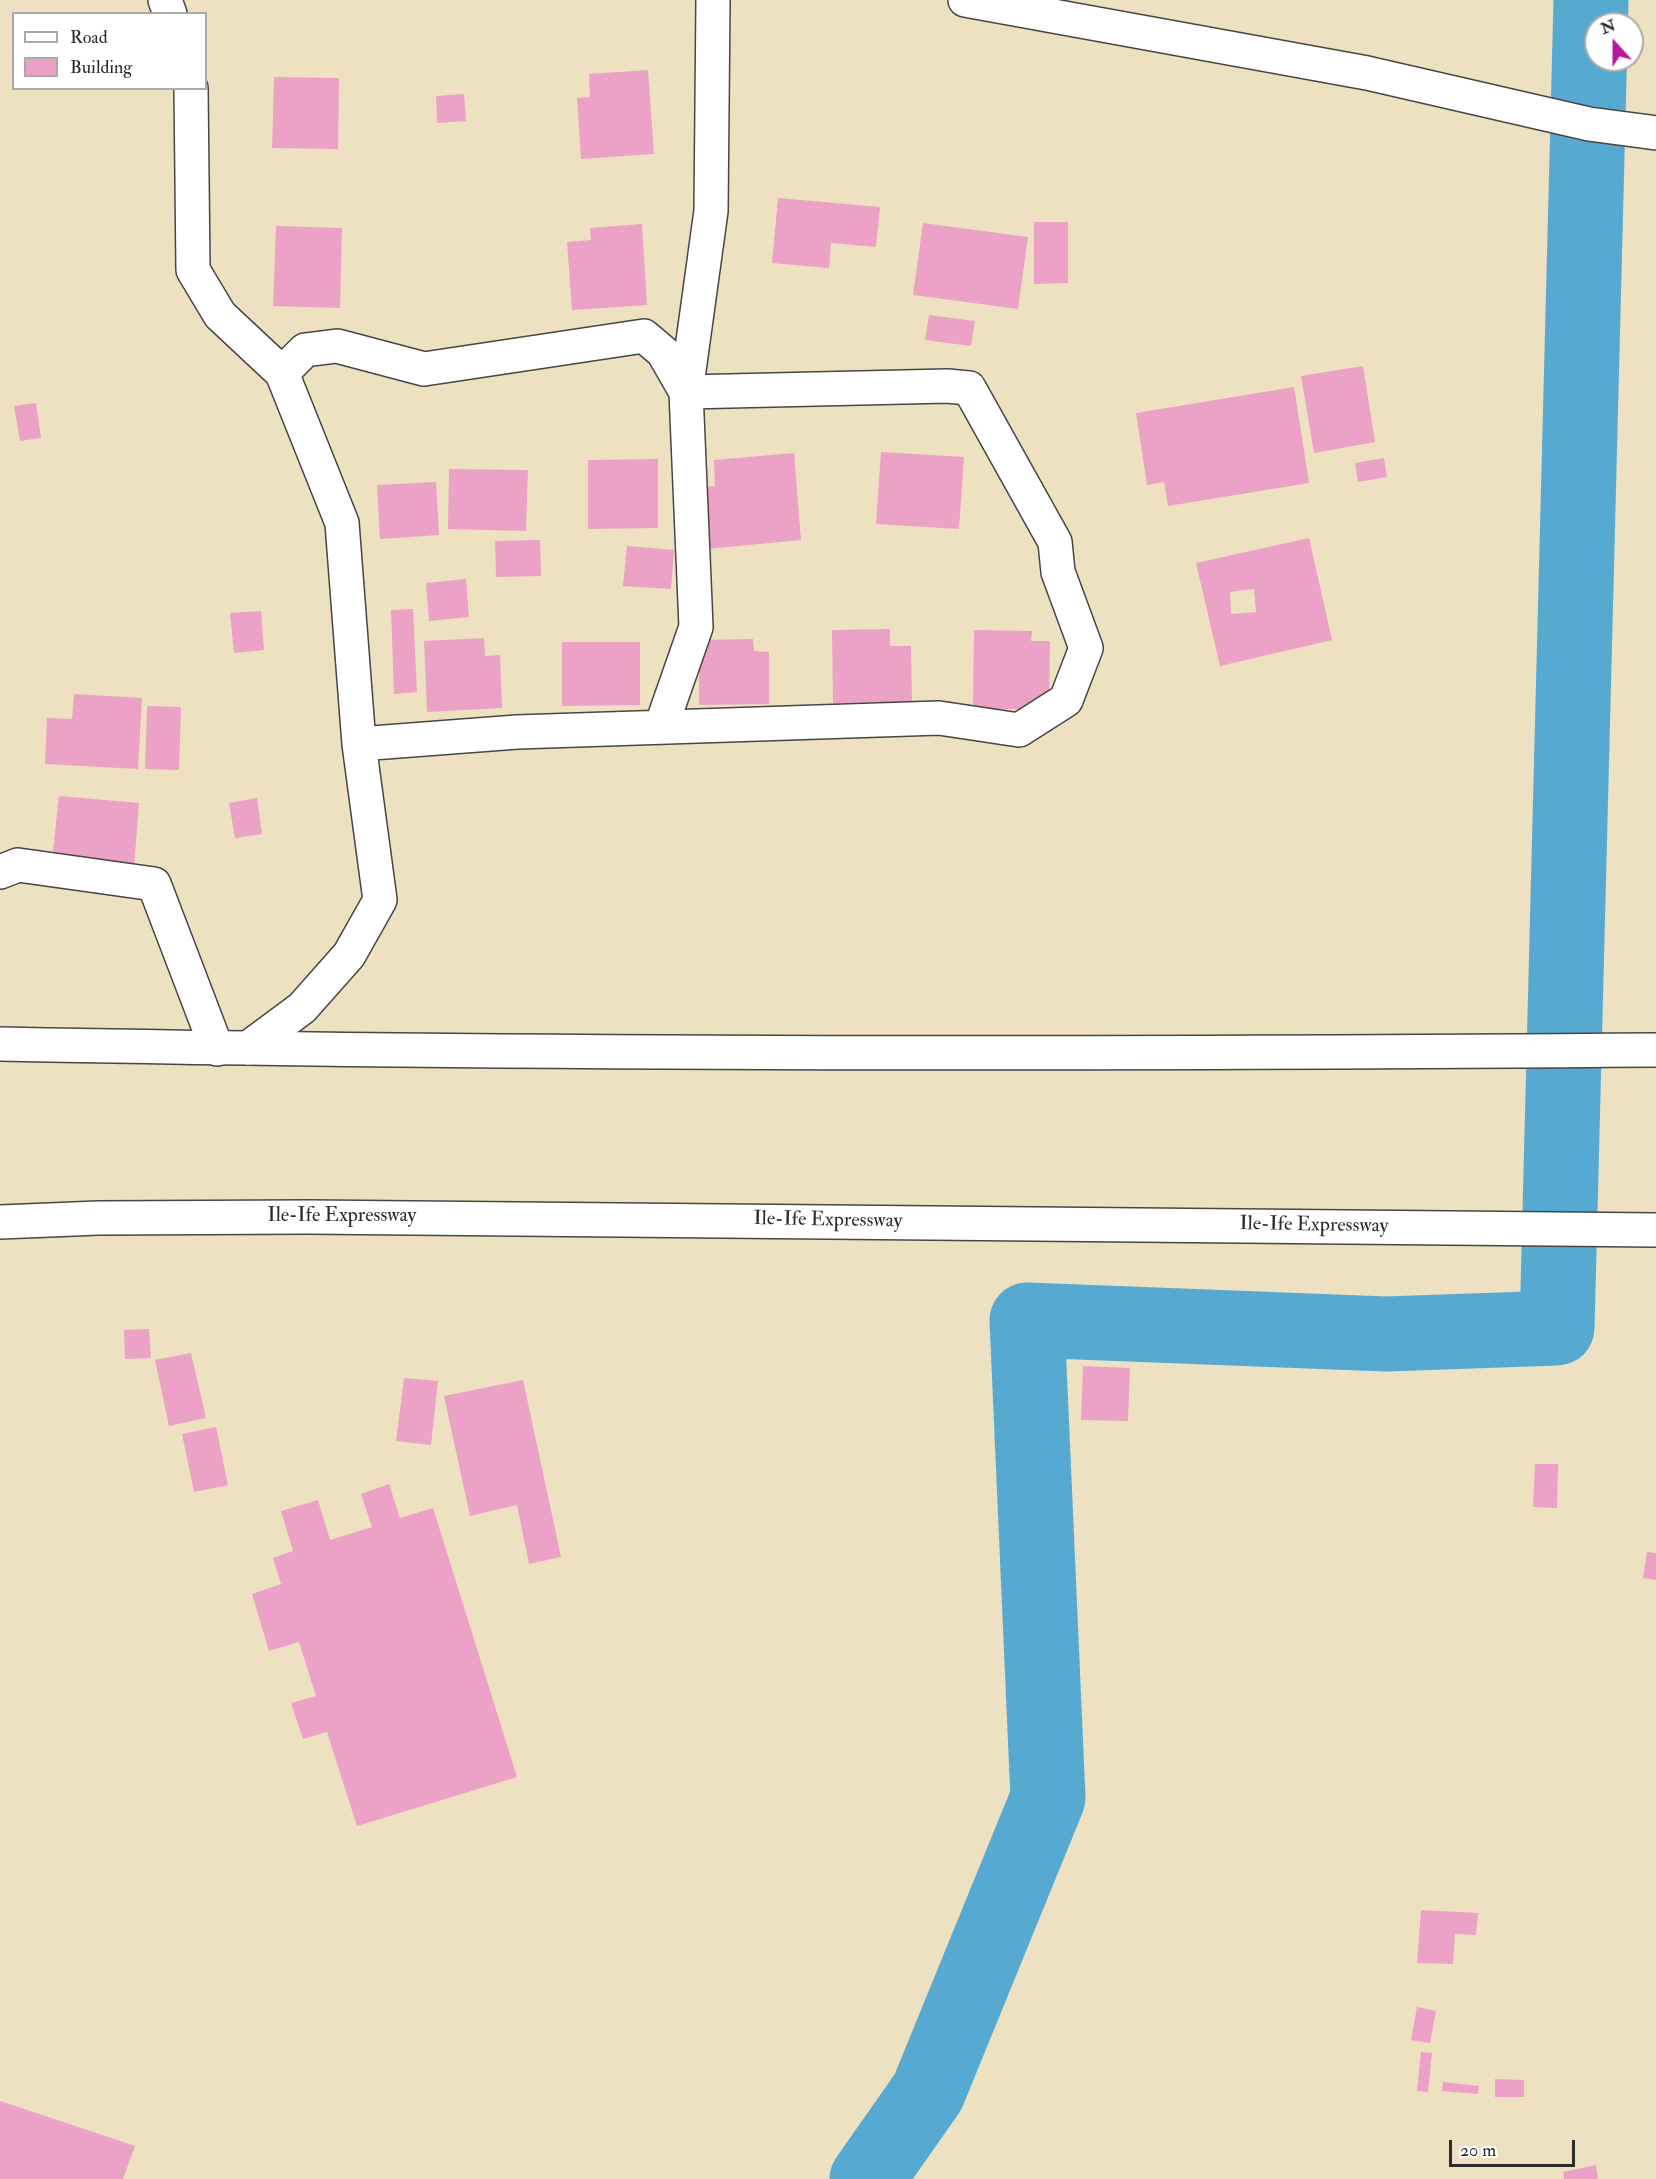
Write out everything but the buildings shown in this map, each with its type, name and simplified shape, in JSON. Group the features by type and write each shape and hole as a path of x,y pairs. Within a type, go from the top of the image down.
{"main road":[{"path":"661,727 696,627 686,392 711,211 713,0"},
{"path":"965,0 1367,73 1589,124 1656,133"},
{"path":"191,90 193,270 220,315 282,373 342,524 359,744 380,900 349,954 302,1008 233,1048"},
{"path":"282,373 305,350 337,346 424,369 644,336 663,352 686,392"},
{"path":"359,744 516,732 939,718 1019,730 1066,700 1086,648 1058,572 1055,542 969,388 947,386 686,392"},
{"path":"0,872 18,865 154,884 233,1048"},
{"path":"0,1044 233,1048 1111,1054 1656,1050"},
{"name":"Ile-Ife Expressway","path":"0,1222 98,1218 321,1217 1656,1230"}],"waterway":[{"path":"867,2179 928,2092 1048,1798 1027,1320 1386,1334 1557,1328 1591,0"}]}
